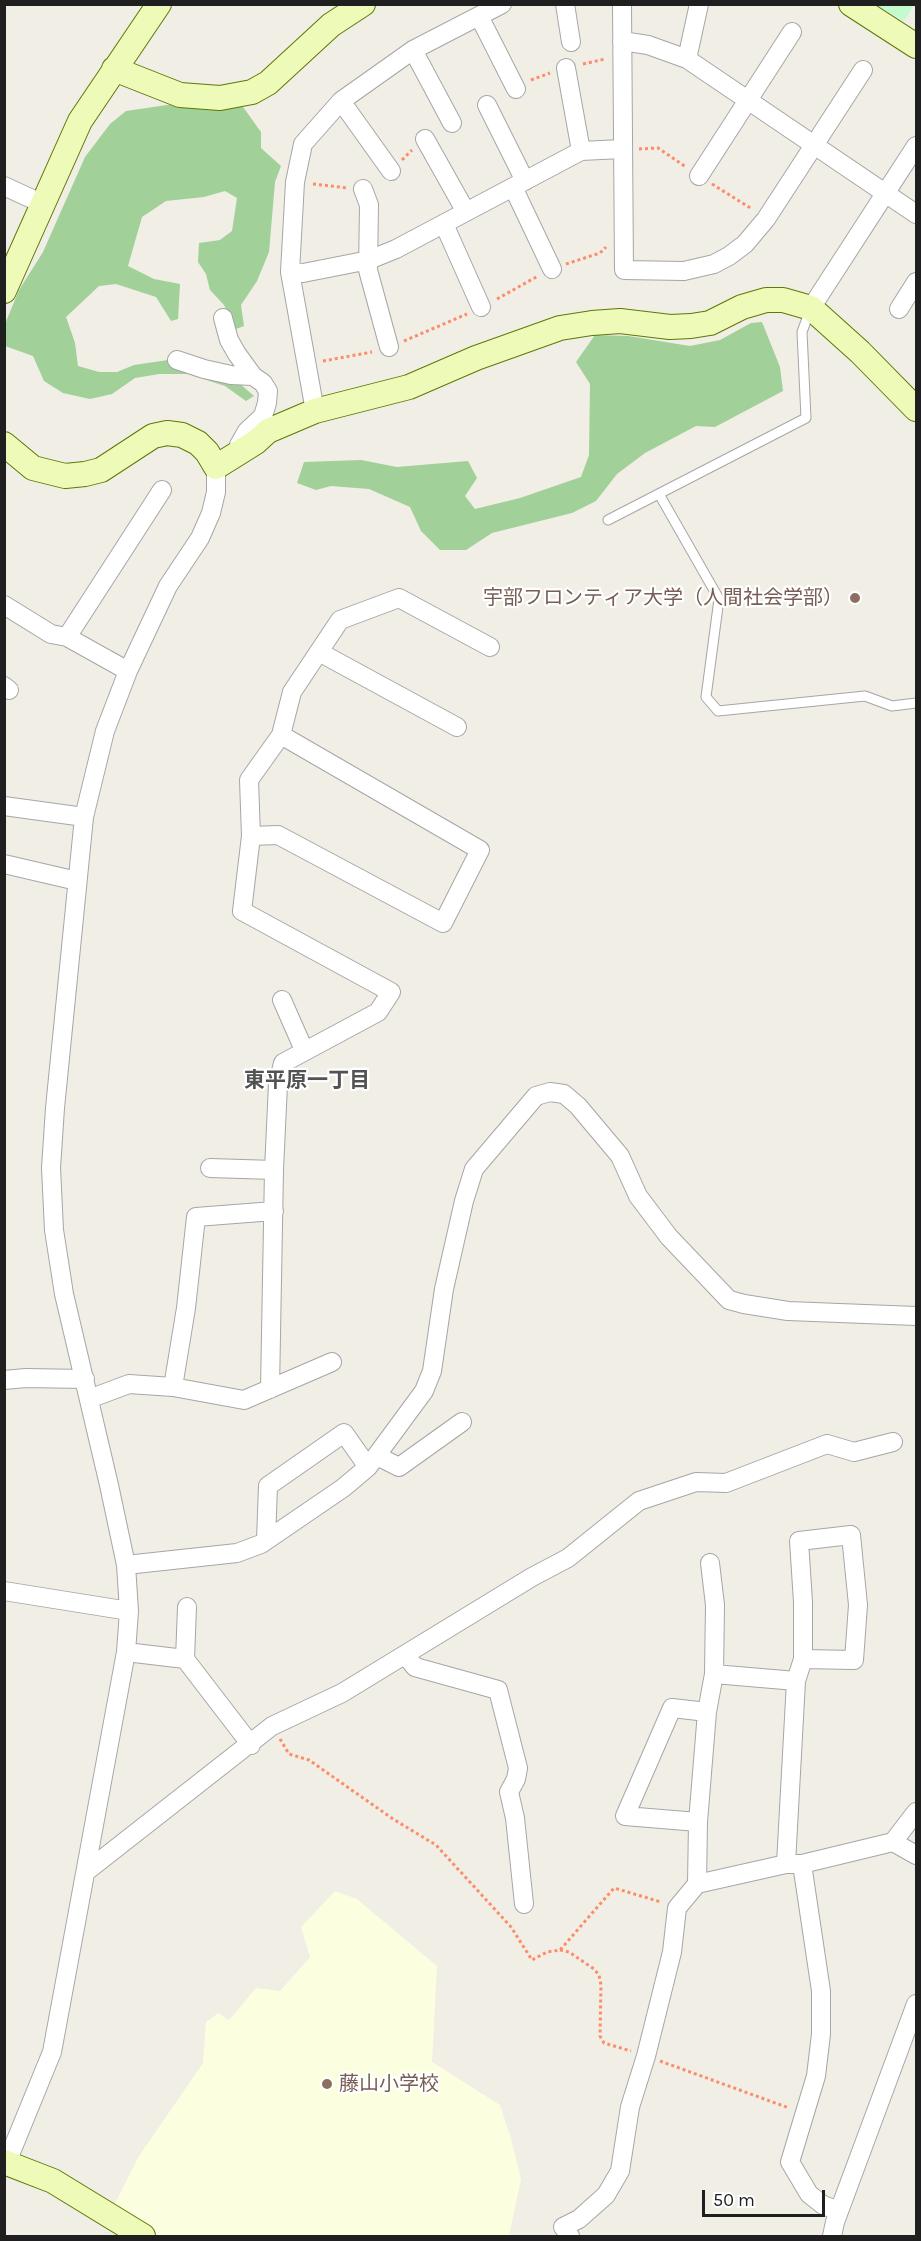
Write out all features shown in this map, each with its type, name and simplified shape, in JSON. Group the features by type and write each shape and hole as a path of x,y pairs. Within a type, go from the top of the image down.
{"street":[{"path":"4,291 80,121 159,4"},
{"path":"114,69 162,90 180,95 220,98 252,92 268,83 331,25 363,4"},
{"path":"315,411 290,272 295,182 303,144 341,101 413,50 502,4"},
{"path":"565,4 571,42"},
{"path":"622,4 624,270 684,271 714,264 745,244 766,219 862,70"},
{"path":"687,59 699,4"},
{"path":"851,4 916,46"},
{"path":"479,16 516,89"},
{"path":"699,176 792,32"},
{"path":"622,41 648,45 687,59 916,214"},
{"path":"413,50 452,123"},
{"path":"566,68 581,151"},
{"path":"341,101 391,171"},
{"path":"487,105 552,269"},
{"path":"425,140 466,212"},
{"path":"811,308 916,146"},
{"path":"290,272 303,273 369,260 396,249 581,151 622,149"},
{"path":"4,186 43,204"},
{"path":"363,189 369,204 368,270 389,347"},
{"path":"444,224 481,308"},
{"path":"899,309 916,282"},
{"path":"216,467 237,455 268,431 315,411 409,387 476,358 560,328 592,322 620,321 670,327 691,326 710,322 742,307 766,300 783,300 811,308 860,352 916,409"},
{"path":"223,318 229,340 253,376 263,383 268,391 267,403 262,416 247,431 239,445 237,455"},
{"path":"177,360 231,375 253,376"},
{"path":"4,444 33,468 65,476 101,470 153,436 167,433 182,435 198,443 216,467 216,492 211,513 200,538 168,586 128,671 105,731 84,817 51,1168 54,1230 64,1294 126,1565 129,1611 126,1652 52,2052 6,2162 53,2181 143,2236"},
{"path":"68,637 162,490"},
{"path":"270,1389 274,1170 278,1084 283,1063 378,1012 391,992 242,911 251,836 249,780 281,735 292,692 340,620 399,598 490,647"},
{"path":"4,605 51,633 68,637 128,671"},
{"path":"319,652 457,727"},
{"path":"251,836 278,835 443,923 480,850 281,735"},
{"path":"4,806 84,817"},
{"path":"4,864 77,880"},
{"path":"282,1000 304,1050"},
{"path":"126,1565 237,1553 266,1540 343,1488 372,1462 424,1391 432,1371 444,1289 464,1201 474,1169 536,1096 550,1092 564,1094 578,1106 620,1156 638,1196 669,1237 729,1300 788,1311 916,1316"},
{"path":"210,1168 274,1170"},
{"path":"173,1388 186,1308 196,1216 274,1211"},
{"path":"89,1399 129,1384 173,1388 244,1400 332,1362"},
{"path":"4,1380 85,1379"},
{"path":"266,1540 268,1486 344,1433 372,1462 399,1467 462,1422"},
{"path":"87,1871 251,1745 272,1726 342,1693 532,1577 568,1558 639,1501 696,1482 726,1483 827,1444 854,1452 893,1442"},
{"path":"803,1659 854,1660 858,1605 851,1535 799,1541 803,1602 803,1659 796,1681 794,1864 821,1990 821,2034 816,2076 790,2162 809,2194 823,2205 839,2211"},
{"path":"697,1884 698,1822 707,1712 714,1674 715,1605 710,1563"},
{"path":"4,1591 129,1611"},
{"path":"187,1606 184,1659 251,1745"},
{"path":"126,1652 184,1659"},
{"path":"405,1654 415,1667 498,1690 518,1768 516,1779 509,1792 515,1818 524,1904"},
{"path":"714,1674 796,1681"},
{"path":"698,1822 625,1816 672,1708 707,1712"},
{"path":"570,2236 562,2227 579,2219 606,2195 620,2171 630,2107 646,2056 672,1952 677,1908 697,1884 893,1842 916,1812"},
{"path":"893,1842 916,1854"},
{"path":"832,2236 839,2211 916,2004"}],"lane":[{"path":"608,520 806,417 802,332 811,308"},
{"path":"659,494 719,599 706,697 718,711 865,696 892,706 916,703"}],"path":[{"path":"272,1726 289,1754 309,1760 393,1819 436,1845 511,1927 532,1959 547,1952 560,1950 614,1888 677,1908"}],"shaded area":[{"name":"藤山小学校","path":"335,1891 357,1899 437,1966 432,2062 500,2105 521,2179 509,2236 154,2236 112,2209 139,2156 203,2063 206,2022 218,2013 229,2020 256,1988 280,1991 310,1957 301,1927"}],"green space":[{"path":"876,5 914,5 904,21"},
{"path":"174,104 243,107 261,132 261,148 281,166 275,182 269,252 257,281 241,305 244,326 236,329 224,305 210,290 206,274 198,262 199,243 220,240 232,231 237,198 225,191 204,197 166,201 142,217 128,266 154,279 180,284 178,319 171,321 156,297 116,284 99,286 66,317 75,343 78,366 99,372 117,372 134,365 168,360 239,383 254,396 246,401 225,386 188,374 159,374 135,378 112,394 90,399 63,393 44,381 33,356 5,346 5,324 19,290 43,252 85,157 110,124 126,111"},
{"path":"762,322 780,367 783,391 715,427 696,426 645,453 617,474 596,501 572,513 492,533 466,550 440,550 421,531 410,507 369,489 331,486 316,490 297,483 304,462 361,460 397,467 468,461 477,478 465,496 475,509 520,498 581,477 589,455 590,384 576,362 595,335 628,336 690,346 720,340 751,323"}],"place":[{"name":"宇部フロンティア大学（人間社会学部）","path":"855,598"},
{"name":"藤山小学校","path":"327,2084"}],"district":[{"name":"東平原一丁目","path":"307,1081"}]}
